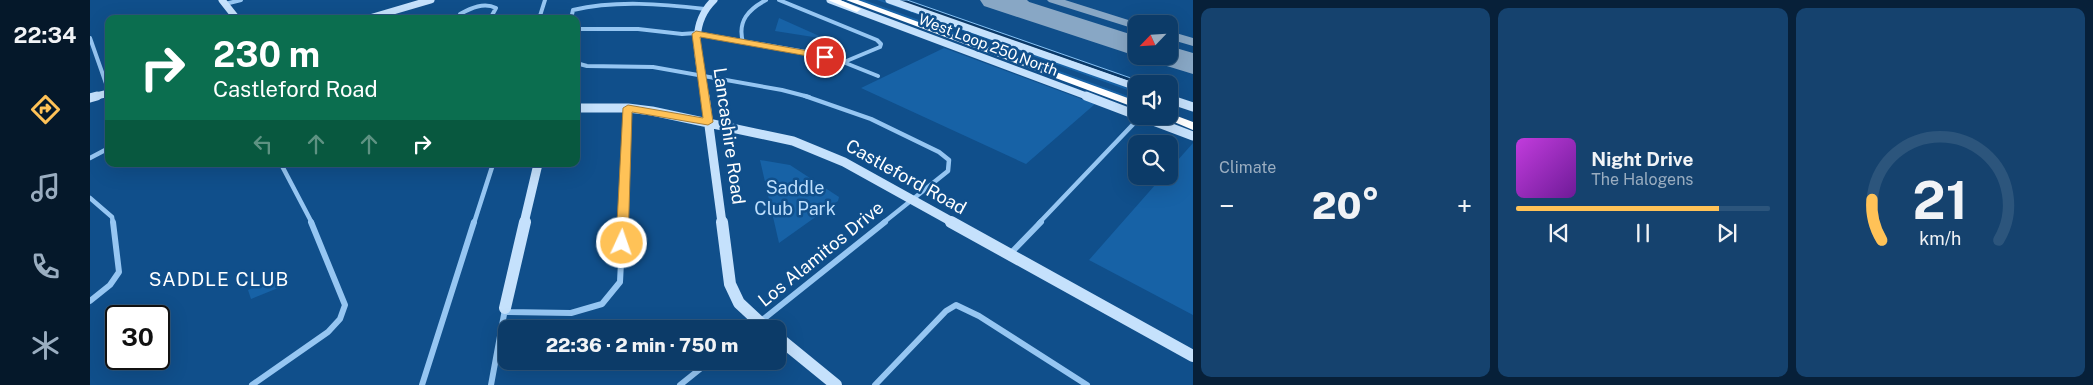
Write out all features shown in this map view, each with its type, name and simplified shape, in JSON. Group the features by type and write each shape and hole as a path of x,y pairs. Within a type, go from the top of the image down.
{"highway":[{"path":"831,0 978,48"},
{"path":"850,0 1128,102"},
{"path":"872,0 1128,93"},
{"path":"1178,111 1193,117"},
{"path":"1178,120 1193,126"}],"street":[{"path":"224,2 241,0"},
{"path":"380,15 431,0"},
{"path":"540,15 545,0"},
{"name":"Lancashire Road","path":"714,0 705,9 699,20 696,34 730,284 738,303 753,320"},
{"path":"743,42 740,30 744,15 766,0"},
{"path":"779,0 876,40 881,44 880,47 843,62"},
{"name":"West Loop 250 North","path":"831,0 1128,112"},
{"name":"West Loop 250 North","path":"889,0 1128,84"},
{"path":"224,2 234,15"},
{"path":"572,15 573,10 581,5 592,2 646,2 705,9"},
{"path":"460,15 465,11 485,5 493,5 496,8 492,15"},
{"path":"580,29 638,29 696,34 806,52 843,62 878,76"},
{"path":"90,38 105,81"},
{"path":"580,64 587,66 653,67 702,75"},
{"name":"Los Alamitos Drive","path":"702,75 782,90 826,102 872,119 939,152 950,162 948,171 767,320"},
{"path":"90,98 105,93"},
{"path":"1178,102 1193,107"},
{"name":"Castleford Road","path":"580,108 628,108 793,140 844,162 1193,356"},
{"path":"505,310 571,313 602,304 620,282 628,108"},
{"path":"1010,254 1132,125"},
{"path":"1164,125 1193,136"},
{"path":"90,158 105,150"},
{"path":"252,385 328,332 340,319 345,305 313,225 283,167"},
{"path":"422,385 492,167"},
{"path":"491,385 505,310 537,167"},
{"path":"90,301 110,285 119,272 112,217 92,201"},
{"path":"875,385 946,311 956,305 979,316 1087,385"},
{"path":"786,344 836,385"},
{"path":"680,385 699,370"}],"green space":[{"path":"854,0 864,0 1128,96 1128,101"},
{"path":"877,0 883,0 1128,87 1128,90"},
{"path":"779,18 826,39 775,31"},
{"path":"944,48 1095,104 1026,164 861,88"},
{"path":"1193,143 1193,315 1089,260 1155,185 1178,185 1178,160"},
{"name":"Saddle Club Park","path":"760,160 790,165 839,197 838,201 779,243"},
{"path":"279,278 283,286 251,299 248,290"}],"shaded area":[{"path":"895,0 907,0 1128,77 1128,81"}],"waterway":[{"path":"910,9 914,11 911,11 910,9"}],"taxiway":[{"path":"1053,0 1128,23"},
{"path":"1003,3 1015,4 1023,2"},
{"path":"1033,13 1054,14"},
{"path":"1178,38 1193,42"}],"runway":[{"path":"994,0 1128,43"},
{"path":"1178,59 1193,64"}],"district":[{"name":"SADDLE CLUB","path":"219,279"}],"route":[{"path":"622,243 628,108 708,122 696,34 806,52 825,57"}]}
